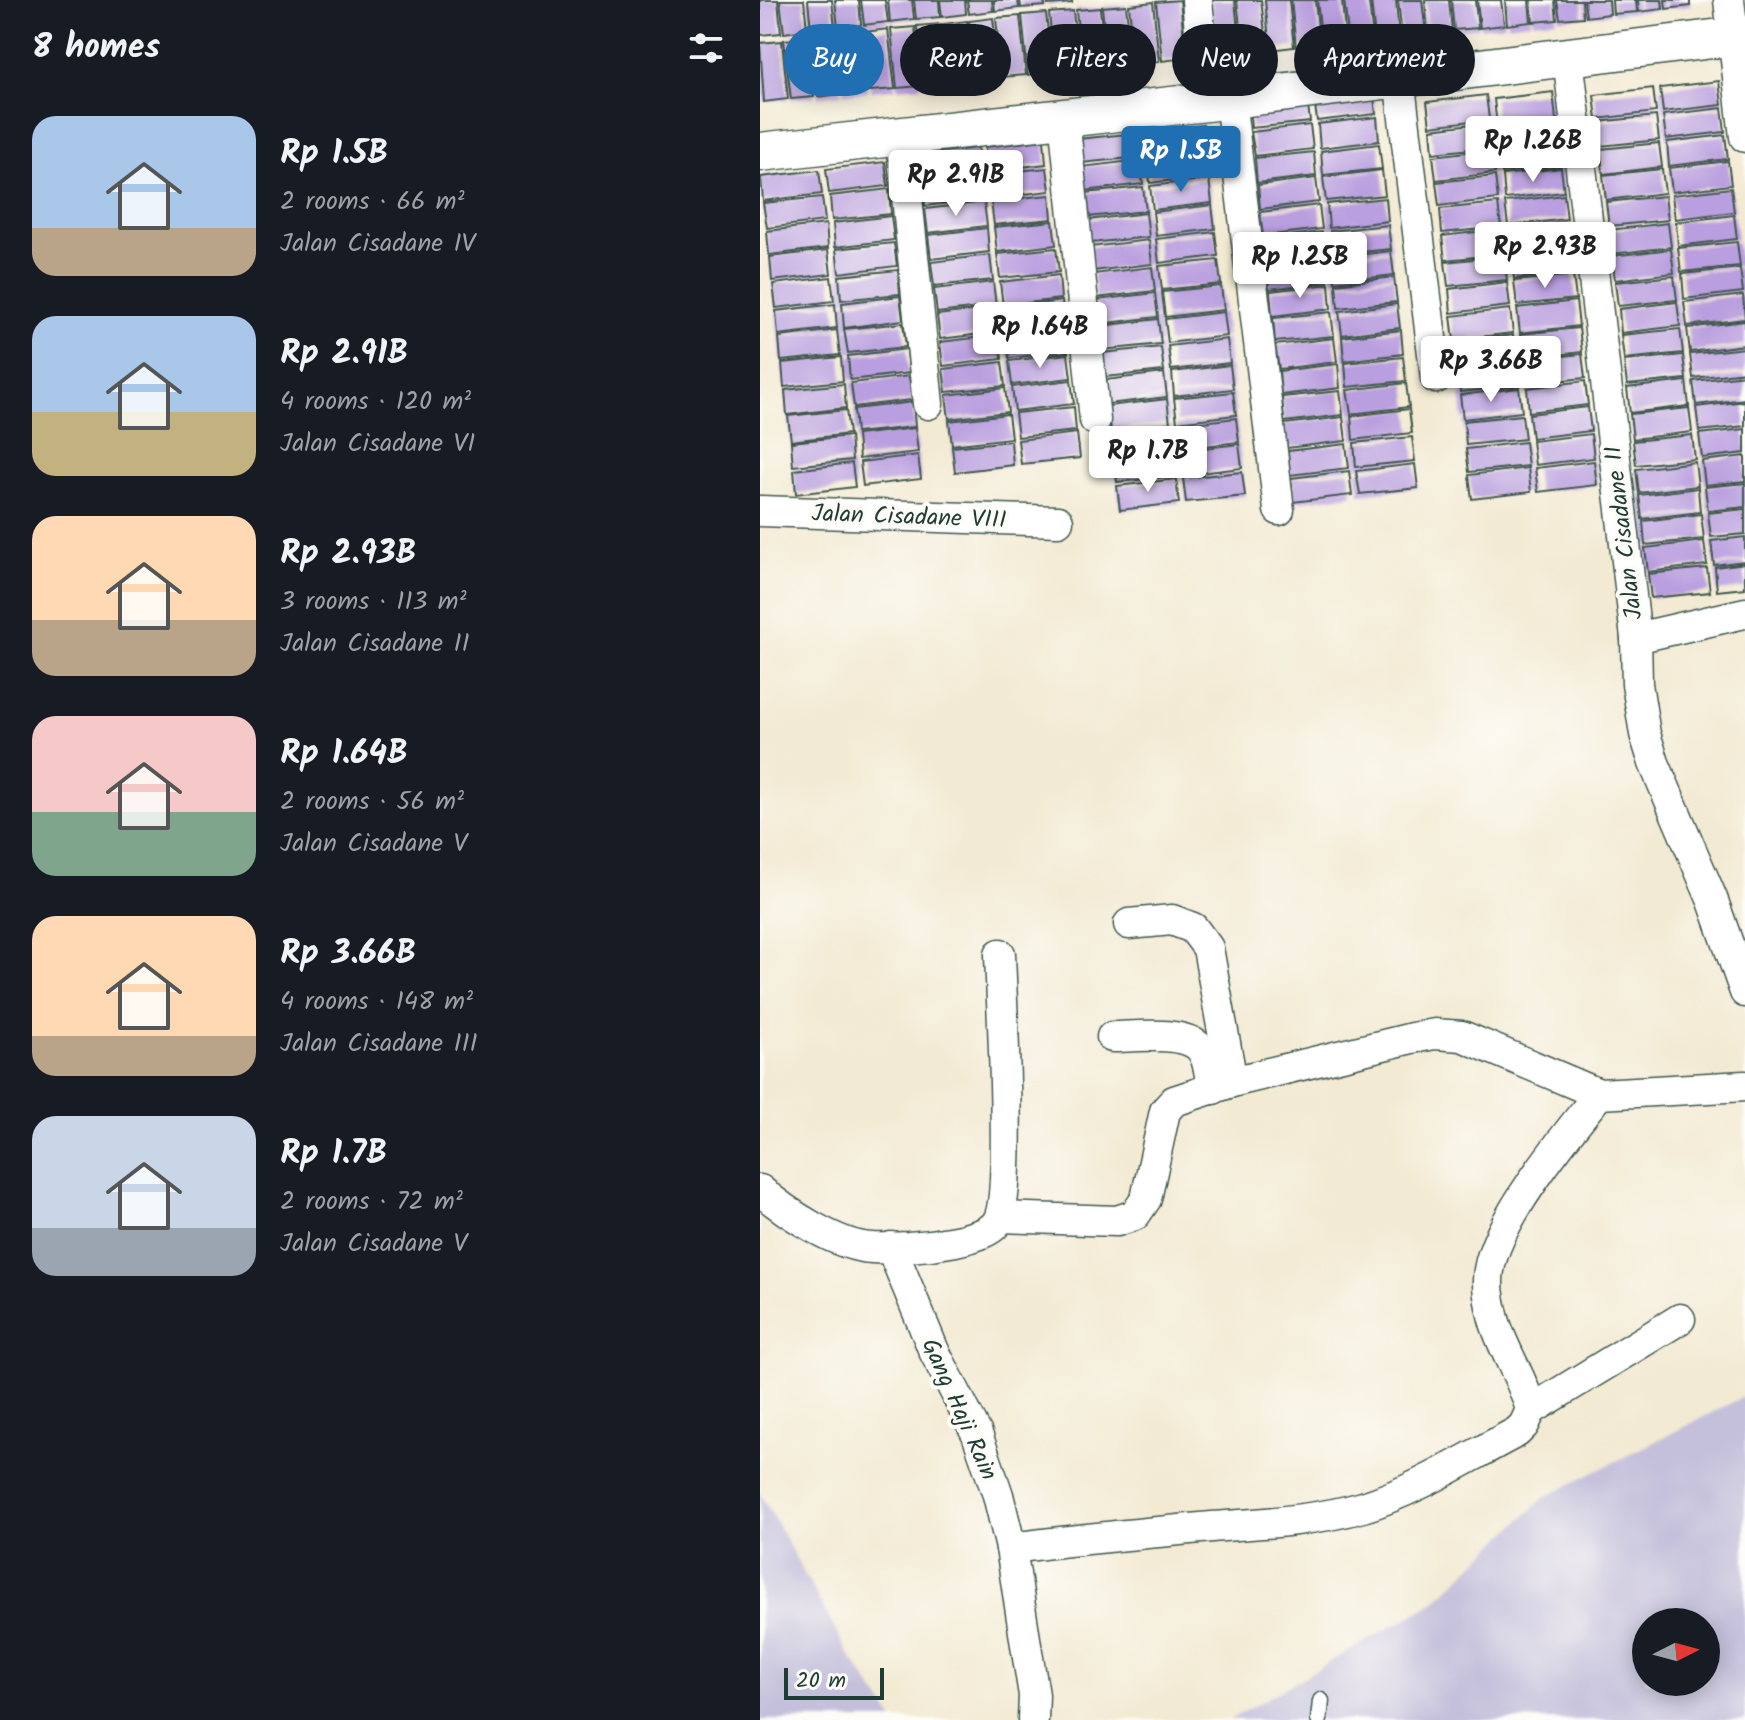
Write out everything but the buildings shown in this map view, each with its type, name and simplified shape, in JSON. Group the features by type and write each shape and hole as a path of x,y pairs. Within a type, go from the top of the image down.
{"street":[{"path":"1197,0 1219,101 1279,510"},
{"path":"1475,69 1568,57 1736,24 1745,137"},
{"name":"Jalan Cisadane II","path":"1568,57 1636,638 1637,684 1649,748 1713,901 1745,992"},
{"path":"760,152 1294,91"},
{"path":"1401,96 1436,378"},
{"path":"1064,118 1095,420"},
{"path":"901,138 928,404"},
{"name":"Jalan Cisadane VIII","path":"760,511 1058,521"},
{"path":"1636,638 1745,613"},
{"path":"1129,924 1172,920 1193,928 1208,948 1223,1086"},
{"path":"760,1190 802,1219 845,1242 870,1248 919,1247 983,1234 994,1227 1001,1217 1006,1164 1000,954"},
{"path":"1001,1217 1117,1221 1135,1215 1146,1199 1165,1111 1174,1101 1412,1038 1443,1034 1462,1036 1599,1094 1745,1086"},
{"path":"1112,1037 1179,1037 1193,1041 1204,1053 1223,1086"},
{"path":"1531,1410 1494,1320 1488,1272 1504,1228 1547,1160 1599,1094"},
{"name":"Gang Haji Rain","path":"891,1247 934,1351 977,1434 998,1495 1011,1548 1034,1695 1033,1720"},
{"path":"1011,1548 1295,1521 1365,1506 1419,1483 1517,1432 1531,1410 1680,1319"}],"lane":[{"path":"1319,1720 1321,1701"}],"shaded area":[{"path":"1745,1396 1745,1720 1229,1720 1433,1603 1545,1497"},
{"path":"760,1493 848,1653 894,1720 760,1720"}]}
